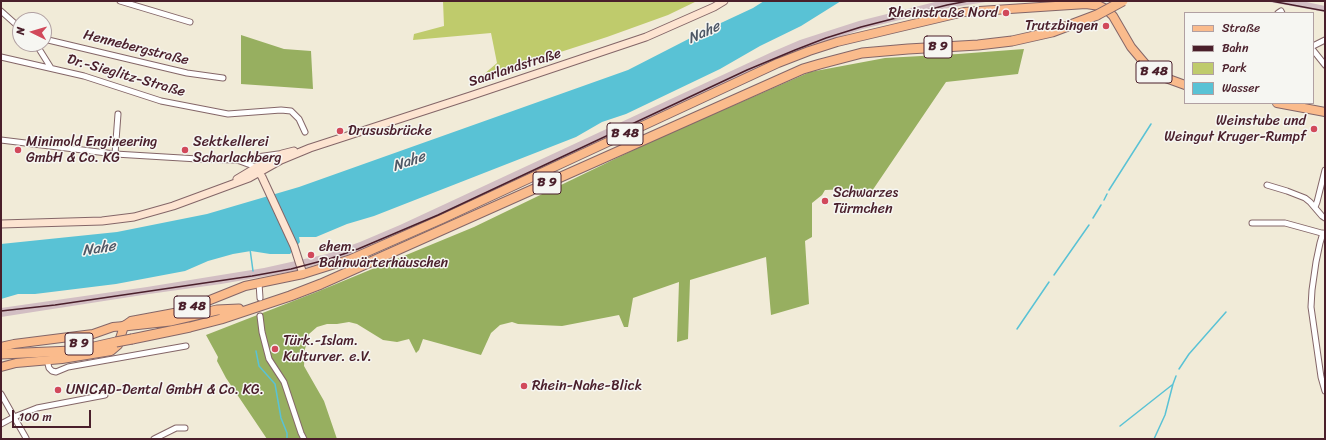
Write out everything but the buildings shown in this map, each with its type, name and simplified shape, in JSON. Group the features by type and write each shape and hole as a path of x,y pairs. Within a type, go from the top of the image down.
{"highway":[{"name":"B 9","path":"1,354 47,355 85,349 190,327 252,308 299,293 349,273 803,69 862,54 1012,41 1052,32 1096,15 1123,1"},
{"path":"124,326 165,321 217,310 252,308"}],"main road":[{"name":"Saarlandstraße","path":"257,170 310,148 640,39 724,1"},
{"name":"B 48","path":"1,347 97,333 113,327 124,326 131,321 185,310 245,286 303,274 351,259 778,63 837,42 964,12 1086,4 1100,6 1106,9 1113,16 1132,47 1147,66 1163,77 1184,85"},
{"path":"1286,104 1325,112"},
{"name":"Saarlandstraße","path":"257,170 282,154 310,148"},
{"path":"257,170 294,246 303,274"},
{"path":"224,188 243,175 257,170"},
{"path":"1,224 102,221 134,217 173,206 224,188 257,170"},
{"path":"1,366 47,355 62,359 111,351 118,345 124,326"}],"street":[{"path":"120,1 190,22"},
{"path":"1,11 12,21"},
{"path":"1314,46 1325,40"},
{"name":"Hennebergstraße","path":"52,41 187,73 223,78"},
{"path":"1314,51 1325,65"},
{"path":"41,52 51,68"},
{"name":"Dr.-Sieglitz-Straße","path":"1,57 84,76 161,101 228,114 281,110 291,111 299,119 304,132"},
{"path":"115,154 118,114"},
{"path":"1,140 115,154 198,159 238,160 282,154"},
{"path":"247,158 253,160 257,170"},
{"path":"238,160 257,170"},
{"path":"238,160 243,167 243,175"},
{"path":"1315,207 1325,170"},
{"path":"1267,185 1305,198 1325,218"},
{"path":"1252,223 1285,223 1324,234 1320,243 1316,262 1311,307 1321,377 1325,391"},
{"path":"259,283 260,298"},
{"path":"260,316 262,332 269,359 284,382 304,439"},
{"path":"47,355 49,368 56,372 68,367 186,346"},
{"path":"1,394 26,438"},
{"path":"1,424 37,408 105,395"},
{"path":"154,439 176,428 185,428"}],"shaded area":[{"path":"939,1 992,1 948,8 863,29 810,47 439,217 360,251 295,271 221,284 1,317 1,308 264,268 327,254 400,225 800,40 859,21"},
{"path":"1264,1 1302,1 1325,6 1325,12"}],"green space":[{"path":"443,1 697,1 668,15 476,81 497,63 491,33 413,40 414,34 444,26"},
{"path":"241,35 284,49 311,51 313,89 241,84"},
{"path":"1024,49 1018,74 946,82 872,191 847,189 825,190 822,195 812,203 812,237 805,241 809,304 771,315 766,257 690,280 688,339 677,342 679,282 633,298 628,327 624,327 619,315 562,326 518,324 512,322 500,325 491,333 481,355 423,339 419,350 416,353 409,339 397,342 383,340 357,324 349,322 327,324 317,327 309,334 305,349 304,366 324,401 337,439 267,439 226,378 217,361 218,357 206,335 319,291 474,227 652,141 810,72 885,58"}],"water":[{"name":"Nahe","path":"764,1 841,1 801,26 760,46 720,69 626,114 602,122 576,137 374,216 347,224 316,237 299,237 300,242 290,254 270,254 251,251 208,261 185,271 116,284 35,294 18,294 1,299 1,244 117,232 207,214 299,187 628,70 753,8"}],"waterway":[{"path":"1109,190 1151,124"},
{"path":"1104,200 1107,194"},
{"path":"1093,218 1101,205"},
{"path":"1054,275 1089,225"},
{"path":"250,249 253,271"},
{"path":"1017,329 1049,282"},
{"path":"1179,369 1189,354 1226,312"},
{"path":"256,351 259,366 275,384 281,418 287,433 287,439"},
{"path":"1154,439 1165,415 1176,376"},
{"path":"1120,426 1172,385"}],"railway":[{"path":"1,311 55,305 252,276 291,269 329,259 358,249 438,215 747,70 795,50 861,27 968,1"},
{"path":"1271,1 1325,11"}],"place":[{"name":"Rheinstraße Nord","path":"1006,13"},
{"name":"Trutzbingen","path":"1106,26"},
{"name":"Weinstube und Weingut Kruger-Rumpf","path":"1314,129"},
{"name":"Drususbrücke","path":"340,131"},
{"name":"Minimold Engineering GmbH & Co. KG","path":"18,150"},
{"name":"Sektkellerei Scharlachberg","path":"185,150"},
{"name":"Schwarzes Türmchen","path":"825,201"},
{"name":"ehem. Bahnwärterhäuschen","path":"311,255"},
{"name":"Türk.-Islam. Kulturver. e.V.","path":"275,349"},
{"name":"Rhein-Nahe-Blick","path":"524,386"},
{"name":"UNICAD-Dental GmbH & Co. KG.","path":"58,390"}]}
